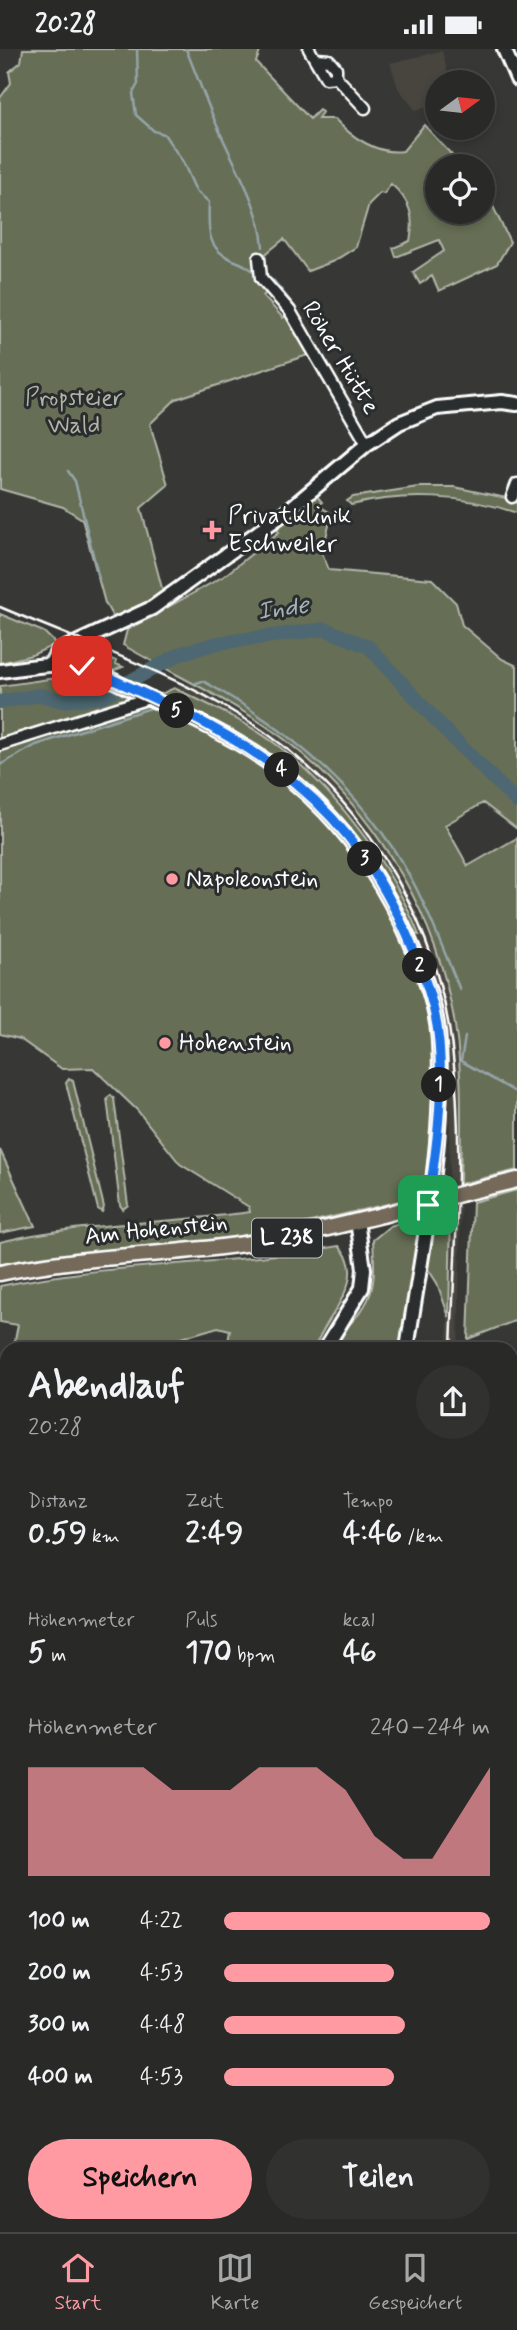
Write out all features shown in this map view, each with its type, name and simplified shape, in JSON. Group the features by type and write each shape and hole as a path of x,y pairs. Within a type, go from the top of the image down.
{"main road":[{"path":"504,49 517,79"},
{"path":"51,665 54,655 68,646 152,608 297,504 368,444 399,423 437,408 494,402 517,404"},
{"path":"68,646 71,658 82,666 251,749 291,777 324,808 377,877 400,919 426,983 439,1042 438,1126 409,1342"},
{"path":"0,671 51,665 82,666"},
{"name":"Am Hohenstein","path":"0,1273 75,1260 280,1238 517,1180"},
{"name":"L 238","path":"329,1342 362,1288 364,1269 357,1221"}],"street":[{"path":"309,49 326,78 336,77 365,108"},
{"name":"Röher Hütte","path":"259,258 261,278 290,311 368,444"},
{"path":"512,497 517,484"},
{"path":"0,745 153,699"}],"shaded area":[{"path":"442,51 447,70 425,70 425,107 416,111 398,88 390,63"},
{"path":"189,683 284,739 330,779 371,827 398,870 439,958 451,1004 462,1097 460,1184 449,1187 450,1095 440,1005 414,923 391,878 361,832 323,787 280,747 242,723 174,688"},
{"path":"461,1206 458,1342 447,1342 451,1209"}],"green space":[{"name":"Propsteier Wald","path":"23,49 261,49 256,62 310,119 319,110 322,112 318,119 335,119 366,143 394,152 403,151 424,125 425,140 438,140 451,154 425,154 425,224 495,224 495,210 510,242 497,264 439,291 432,276 420,284 413,272 444,251 439,240 396,257 393,248 410,241 412,224 407,203 391,184 384,194 380,193 369,204 356,247 334,261 308,271 284,239 257,261 267,292 263,296 283,318 288,314 311,354 176,399 150,424 168,485 141,508 163,592 142,608 114,619 105,603 82,519 63,507 0,489 0,98 11,83 9,72 21,62"},
{"path":"418,487 454,487 511,499 517,501 517,513 477,502 435,497 392,498 351,505 347,501 353,497"},
{"path":"316,495 322,502 318,505 332,514 322,553 329,570 432,579 456,603 462,625 502,659 517,666 517,829 483,803 445,825 468,866 517,838 517,1170 460,1184 461,1094 451,1004 428,928 391,857 368,824 342,793 284,739 226,701 123,645 127,630 224,576 279,532 275,526 299,508 305,515 312,510 307,503"},
{"path":"0,614 44,632 56,644 32,655 0,663"},
{"path":"91,651 116,661 116,664 123,667 110,672 80,658"},
{"path":"83,674 133,699 0,740 0,686"},
{"path":"174,688 256,730 281,748 324,787 379,857 419,935 414,934 391,888 366,849 312,787 245,739 159,695"},
{"path":"148,705 202,726 252,754 298,790 339,832 375,879 403,931 423,985 434,1042 436,1099 426,1195 289,1227 216,1240 74,1253 0,1266 0,1242 31,1235 250,1212 249,1207 180,1164 137,1110 93,1068 62,1069 20,1039 0,1034 0,749"},
{"path":"69,1079 73,1081 104,1207 102,1212 98,1209 66,1083"},
{"path":"111,1095 114,1099 128,1205 123,1209 120,1205 107,1098"},
{"path":"0,1150 35,1226 0,1233"},
{"path":"517,1190 517,1320 468,1339 473,1202"},
{"path":"451,1209 449,1317 437,1283 426,1266 432,1214"},
{"path":"423,1216 403,1342 337,1342 369,1298 374,1274 373,1240 390,1226"},
{"path":"339,1246 348,1259 348,1284 317,1342 228,1342 230,1330 218,1327 174,1340 14,1342 18,1325 0,1322 0,1286 84,1272"}],"waterway":[{"path":"137,49 138,84 133,93 136,115 154,131 164,134 183,162 196,191 209,202 209,229 213,244 224,255 257,275"},
{"path":"186,49 252,201 263,247"},
{"path":"266,278 274,281 295,307"},
{"path":"68,471 75,481 99,579"},
{"name":"Inde","path":"0,702 40,695 63,701 101,697 182,653 218,643 325,629 369,647 443,728 517,802"},
{"path":"196,683 203,681 235,700 295,742 323,766 372,819 413,882 460,990"},
{"path":"165,701 174,695"},
{"path":"0,765 36,745 157,706"},
{"path":"465,1037 461,1061 517,1093"}],"railway":[{"path":"0,607 187,686 245,719 286,748 324,782 357,819 386,860 410,904 429,950 443,998 452,1048 458,1161 451,1342"}],"place":[{"name":"Privatklinik Eschweiler","path":"212,530"},
{"name":"Napoleonstein","path":"172,879"},
{"name":"Hohenstein","path":"165,1043"}],"route":[{"path":"82,666 216,730 273,764 324,808 377,877 400,919 426,983 439,1042 438,1126 428,1205"}]}
